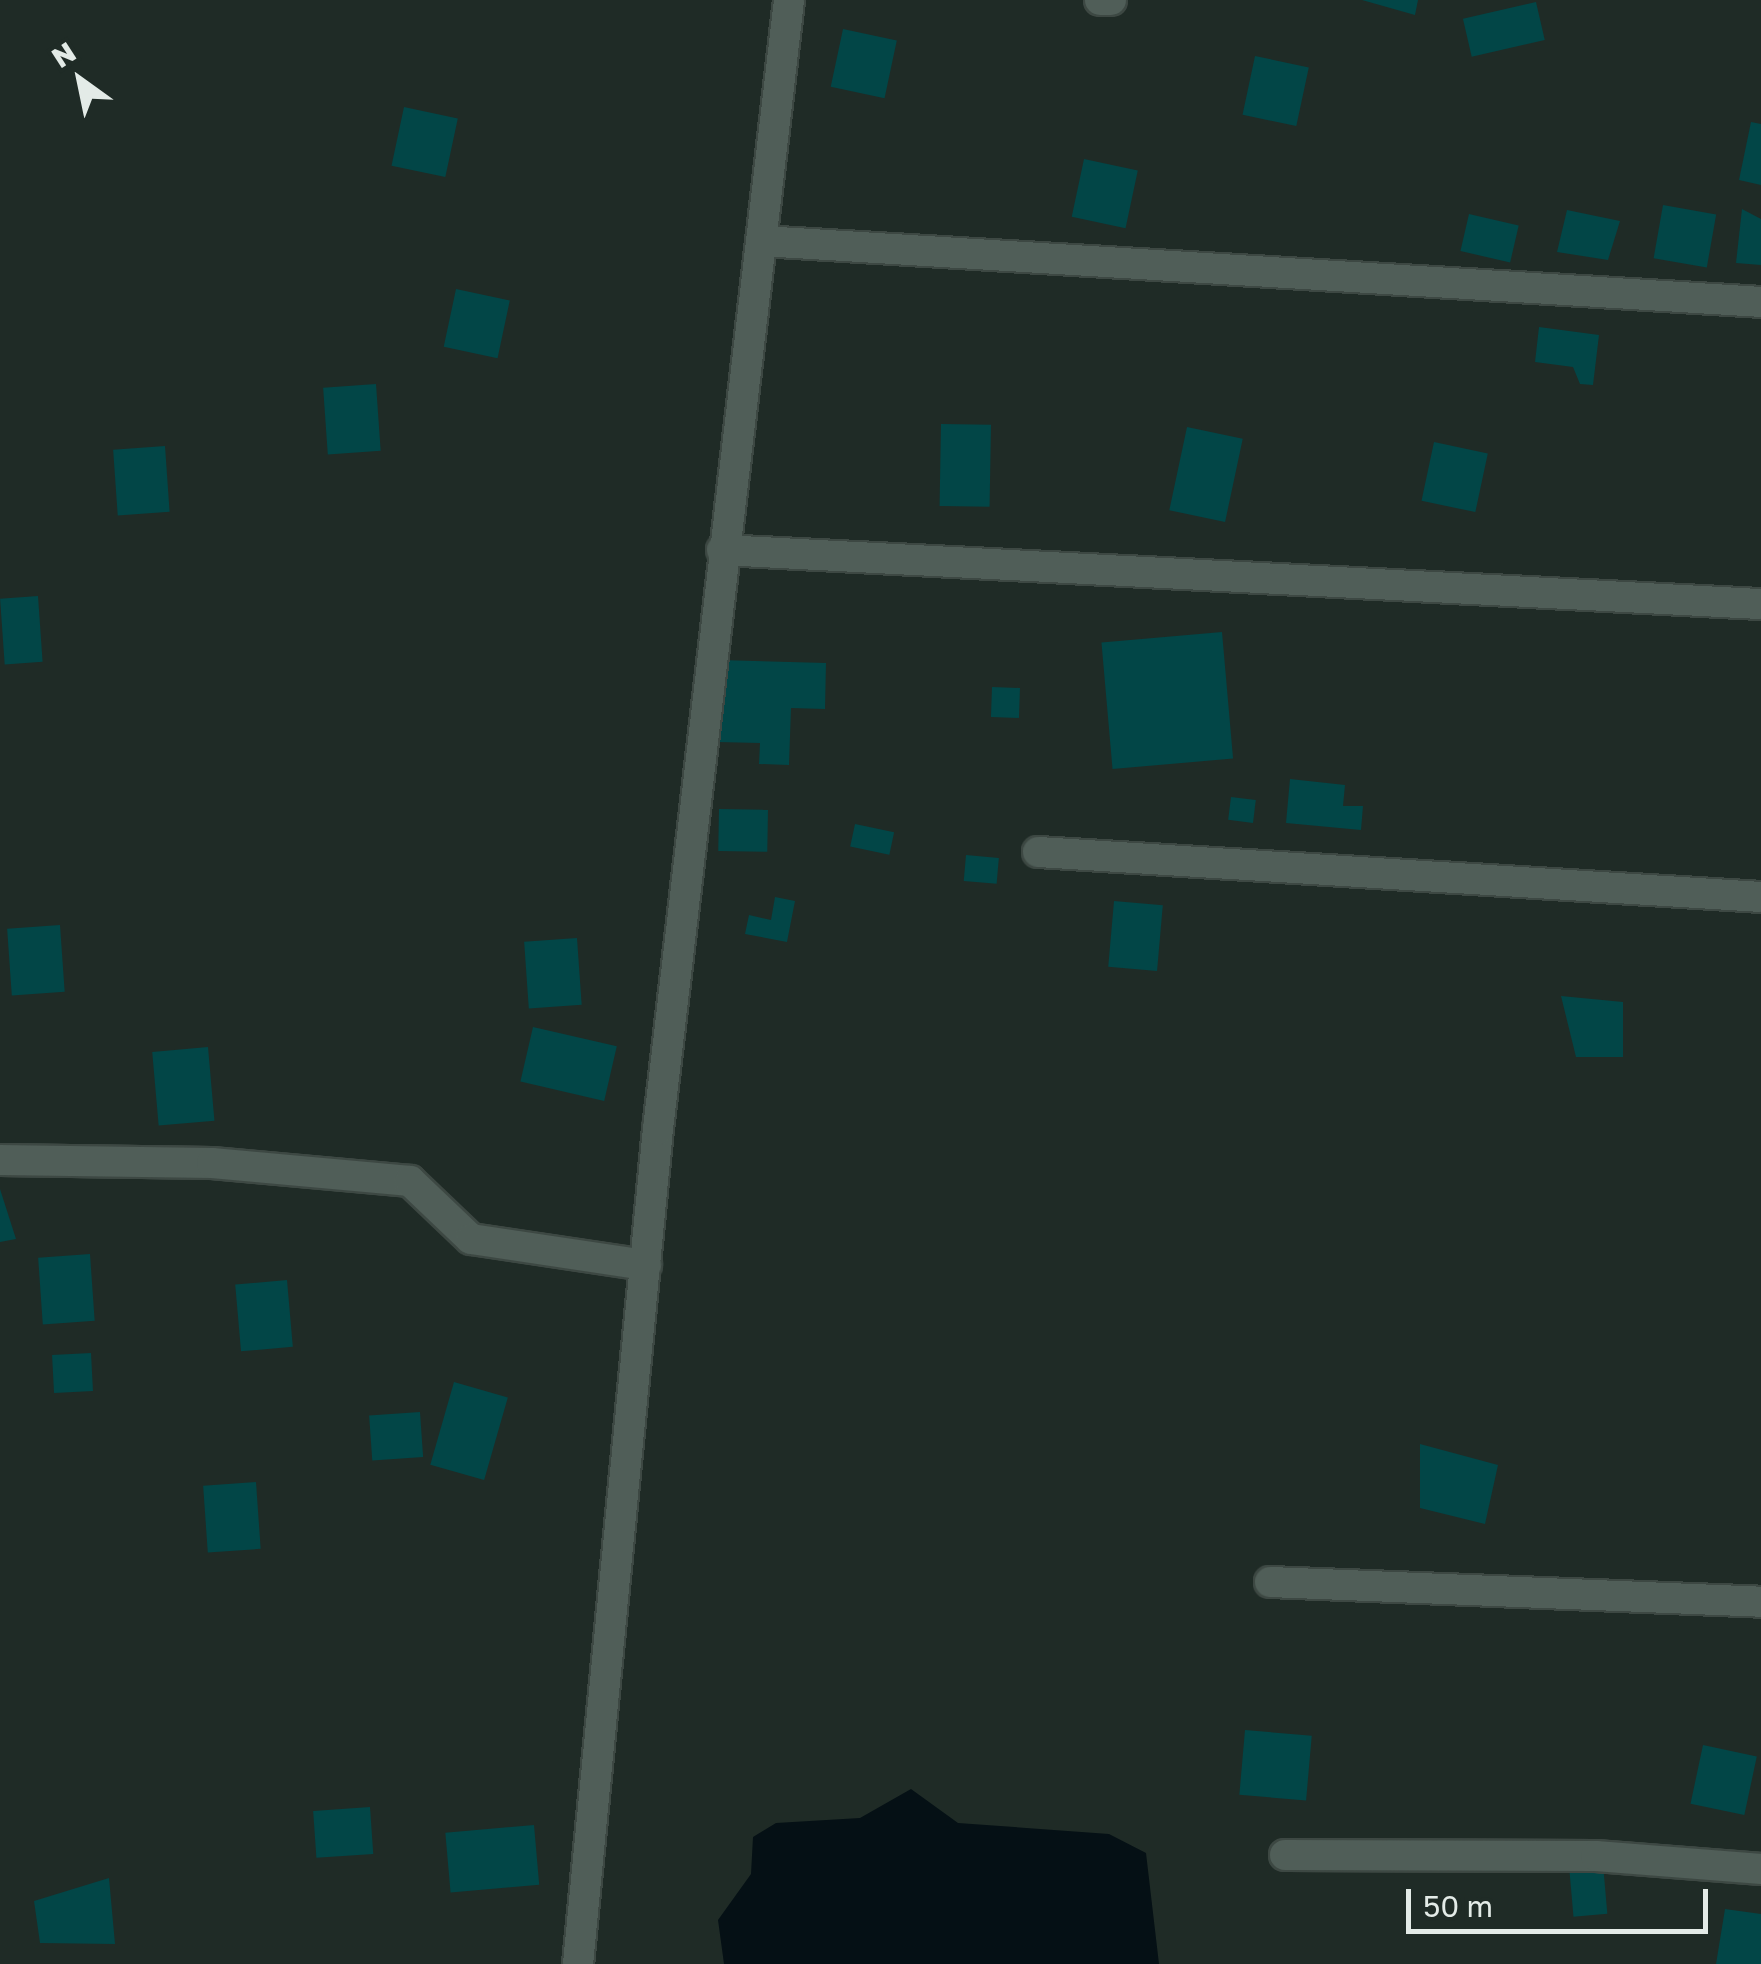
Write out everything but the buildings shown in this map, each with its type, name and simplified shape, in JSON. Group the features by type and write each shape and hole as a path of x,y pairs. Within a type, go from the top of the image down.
{"street":[{"path":"578,1964 646,1265 722,550 790,0"},
{"path":"1100,0 1112,0"},
{"path":"762,241 1761,302"},
{"path":"722,550 1761,604"},
{"path":"1038,852 1761,897"},
{"path":"0,1160 212,1163 410,1182 471,1239 646,1265"},
{"path":"1270,1582 1761,1602"},
{"path":"1285,1855 1596,1856 1761,1870"}],"shaded area":[{"path":"911,1789 958,1823 1109,1834 1146,1853 1159,1964 724,1964 718,1920 751,1874 753,1837 776,1823 860,1818"}]}
